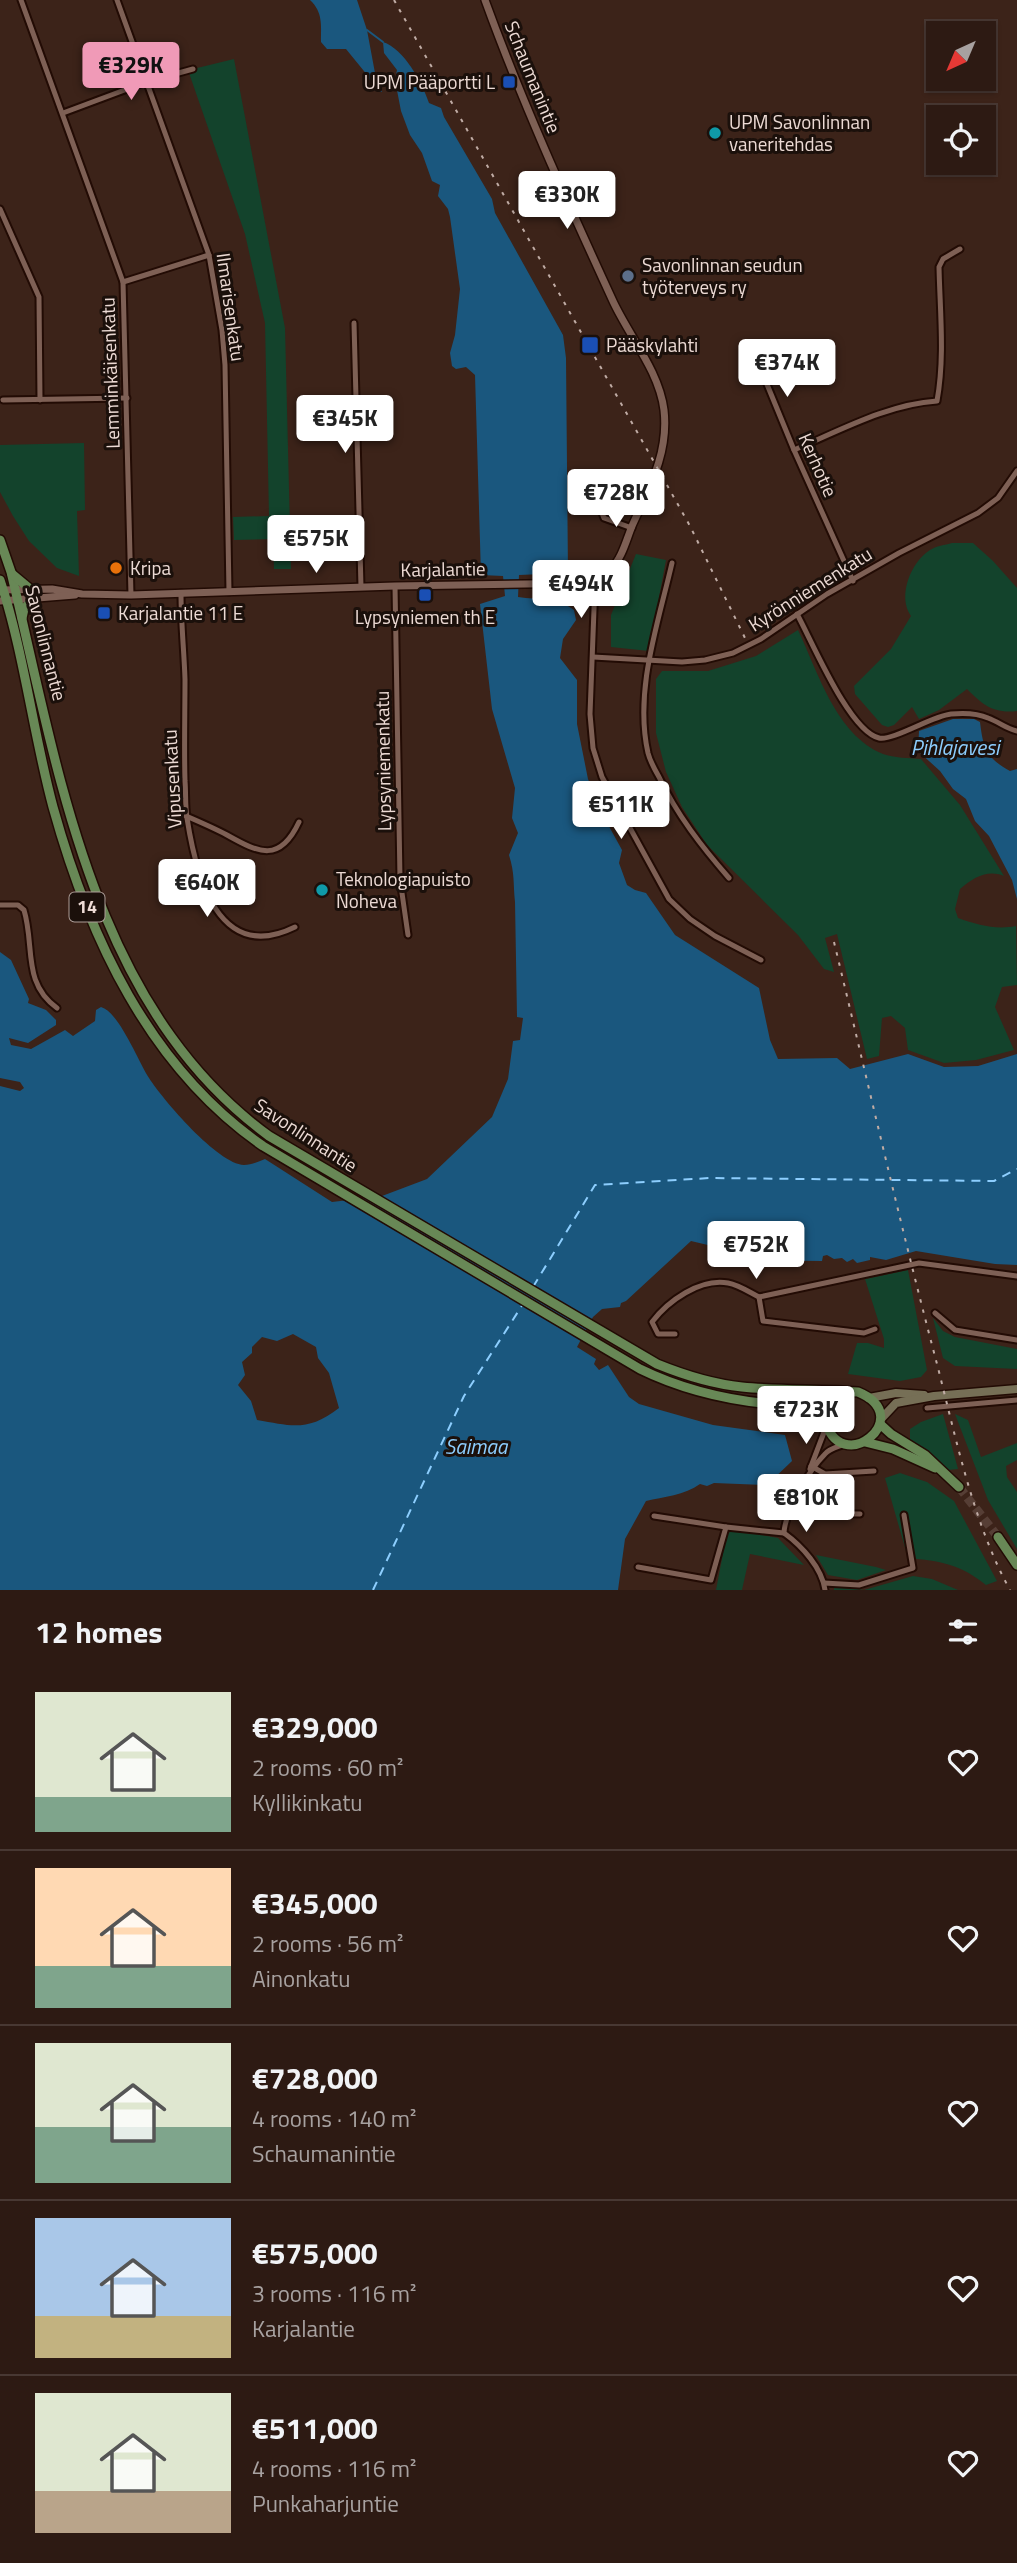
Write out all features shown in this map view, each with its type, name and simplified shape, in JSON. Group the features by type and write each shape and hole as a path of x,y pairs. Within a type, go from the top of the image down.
{"highway":[{"name":"Savonlinnantie","path":"0,540 11,572 67,803 93,887 146,997 191,1065 237,1110 270,1136 645,1358 691,1376 743,1387 849,1392"},
{"path":"11,572 31,594 22,620"},
{"name":"Savonlinnantie","path":"0,580 2,603 9,616 53,807 82,895 103,946 132,1002 182,1074 207,1101 263,1146 639,1369 667,1382 699,1391 809,1408 826,1423"},
{"path":"826,1423 831,1404 849,1392"},
{"name":"14","path":"849,1392 858,1392 869,1398"},
{"path":"869,1398 878,1408 881,1422 891,1434 925,1455 959,1487"},
{"path":"865,1443 876,1433 881,1422"},
{"name":"14","path":"826,1423 834,1438 845,1444"},
{"path":"845,1444 865,1443 893,1449 943,1472"},
{"path":"998,1537 1017,1565"}],"main road":[{"path":"881,1422 896,1403 934,1396 1017,1389"},
{"path":"869,1398 906,1392 934,1396"}],"street":[{"name":"Lemminkäisenkatu","path":"21,0 123,282 131,595"},
{"name":"Ilmarisenkatu","path":"117,0 209,255 225,365 229,592"},
{"name":"Schaumanintie","path":"485,0 514,78 612,300 654,378 663,402 665,428 660,460 618,559 612,569 595,583"},
{"path":"63,113 146,82 193,69"},
{"path":"0,209 39,297 40,400"},
{"path":"794,450 895,409 917,402 937,401 942,346 939,267 943,259 960,249"},
{"path":"123,282 209,255"},
{"path":"354,323 361,587"},
{"name":"Kerhotie","path":"757,360 853,581"},
{"path":"3,400 127,398"},
{"name":"Kyrönniemenkatu","path":"593,657 650,662 705,660 733,653 761,639 797,614 899,553 983,510 1008,486 1017,471"},
{"path":"600,497 604,518 632,528"},
{"path":"672,563 650,662 643,712 648,755 686,825 729,878"},
{"path":"595,583 590,714 593,748 602,776 669,900 715,936 761,960"},
{"name":"Karjalantie","path":"2,590 15,589 31,594 131,595 395,586 595,583"},
{"name":"Lypsyniemenkatu","path":"395,586 400,879 408,935"},
{"name":"Vipusenkatu","path":"181,593 185,676 186,816 204,887 215,909 227,923 244,934 271,936 295,927"},
{"name":"Karjalantie","path":"2,603 31,594"},
{"path":"797,614 832,685 851,712 879,738 950,714 978,715 1017,731"},
{"path":"186,816 220,831 248,848 263,852 284,845 299,822"},
{"path":"0,905 18,905 24,910 35,980 43,996 57,1008"},
{"path":"675,1334 658,1334 652,1322 671,1301 684,1292 724,1282 735,1284 759,1297 908,1264 1017,1276"},
{"path":"759,1297 763,1321 864,1334 875,1329"},
{"path":"935,1312 955,1330 1017,1340"},
{"path":"928,1408 1017,1400"},
{"path":"784,1533 785,1523 811,1470 826,1423"},
{"path":"811,1470 830,1450 845,1444"},
{"path":"811,1470 825,1474 874,1471"},
{"path":"790,1513 860,1514"},
{"path":"654,1516 784,1533 797,1543 818,1571 825,1587 859,1586 912,1568 904,1515"},
{"path":"638,1567 711,1580 726,1527"}],"green space":[{"path":"234,59 285,328 291,569 274,569 273,539 234,540 233,517 269,516 265,323 245,234 189,73 193,69"},
{"path":"84,443 85,510 77,511 79,576 57,568 29,541 13,516 0,492 0,445"},
{"path":"952,543 973,543 1017,588 1017,711 1001,711 989,707 967,689 939,710 919,719 912,707 894,725 882,725 855,694 854,686 891,649 911,616 905,599 906,589 917,563 932,549"},
{"path":"636,554 666,560 649,651 611,647 611,615"},
{"path":"798,630 830,701 853,733 883,754 921,759 960,805 1004,876 986,874 970,881 960,889 955,909 958,918 973,923 994,927 1016,926 1017,985 1002,987 995,1007 1014,1050 976,1060 944,1063 908,1050 905,1028 891,1016 882,1018 879,1056 867,1059 837,934 825,938 834,972 824,969 798,935 707,845 682,807 666,772 656,733 656,679 662,671 708,671 756,656"},
{"path":"908,1270 927,1370 921,1377 900,1381 848,1374 857,1343 884,1348 884,1339 865,1279"},
{"path":"933,1318 943,1331 955,1337 1017,1349 1017,1369 955,1366 943,1358"},
{"path":"943,1414 958,1469 948,1470 910,1441 910,1429"},
{"path":"955,1414 968,1420 981,1457 1017,1443 1017,1460 1006,1466 1007,1477 1017,1492 1017,1549 988,1500"},
{"path":"900,1473 927,1482 954,1501 997,1581 986,1585 967,1572 949,1565 908,1558 885,1478"},
{"path":"736,1530 778,1538 804,1565 750,1554 742,1590 716,1590 726,1538 728,1533"},
{"path":"816,1555 886,1570 857,1580 828,1575"},
{"path":"913,1576 932,1579 958,1590 864,1590"},
{"path":"834,1586 864,1590 834,1590"}],"water":[{"path":"310,0 357,0 382,92 374,90 368,76 346,49 327,49 321,42 319,14"},
{"name":"Saimaa","path":"383,42 405,59 417,76 429,103 441,108 492,199 495,213 563,335 566,358 568,573 519,575 518,597 554,601 574,610 576,620 563,639 560,658 577,680 577,724 588,779 622,850 619,863 627,885 646,893 675,935 759,988 770,1040 778,1059 837,1058 850,1069 908,1054 944,1067 978,1066 1017,1054 1017,1265 916,1251 886,1260 870,1257 870,1260 857,1263 853,1259 847,1262 842,1258 834,1259 827,1255 823,1256 822,1261 744,1260 733,1251 691,1241 621,1303 620,1307 602,1309 593,1317 577,1347 596,1359 594,1364 599,1370 608,1365 629,1397 639,1404 713,1425 785,1435 792,1461 767,1485 700,1484 681,1493 646,1501 625,1539 618,1590 0,1590 0,1086 20,1091 24,1088 20,1082 0,1078 0,952 11,960 29,999 28,1003 46,1010 56,1020 56,1025 28,1043 9,1038 11,1045 31,1049 65,1030 73,1036 95,1021 96,1010 101,1007 115,1018 156,1088 206,1143 233,1162 244,1165 265,1159 332,1202 382,1196 427,1179 492,1117 508,1079 513,1041 520,1040 523,1018 517,1017 515,902 509,855 518,833 512,818 515,788 492,709 480,604 505,596 503,576 481,575 475,375 466,367 456,369 452,366 450,353 455,335 460,289 450,217 448,209 438,196 440,185 432,181 422,153 410,135 401,111 395,80 397,70 384,53","holes":["293,1334 316,1347 318,1358 329,1373 339,1408 309,1424 290,1425 257,1420 251,1401 238,1385 245,1375 242,1362 252,1353 252,1347 262,1337 277,1341"]},
{"name":"Pihlajavesi","path":"953,719 974,719 980,722 987,751 1010,771 1017,769 1017,899 1012,880 989,836 975,821 966,799 953,789 940,771 918,751 919,731"}],"waterway":[{"path":"367,30 383,42"}],"ferry route":[{"path":"533,1287 595,1185 710,1178 994,1181 1017,1169"},
{"path":"373,1590 464,1396 523,1304"}],"tunnel":[{"path":"959,1487 998,1537"}],"railway":[{"path":"394,0 690,526 745,638"},
{"path":"834,942 959,1450 986,1537 1010,1590"}],"place":[{"name":"UPM Pääportti L","path":"509,82"},
{"name":"UPM Savonlinnan vaneritehdas","path":"715,133"},
{"name":"Savonlinnan seudun työterveys ry","path":"628,276"},
{"name":"Pääskylahti","path":"590,345"},
{"name":"Kripa","path":"116,568"},
{"name":"Lypsyniemen th E","path":"425,595"},
{"name":"Karjalantie 11 E","path":"104,613"},
{"name":"Teknologiapuisto Noheva","path":"322,890"}]}
